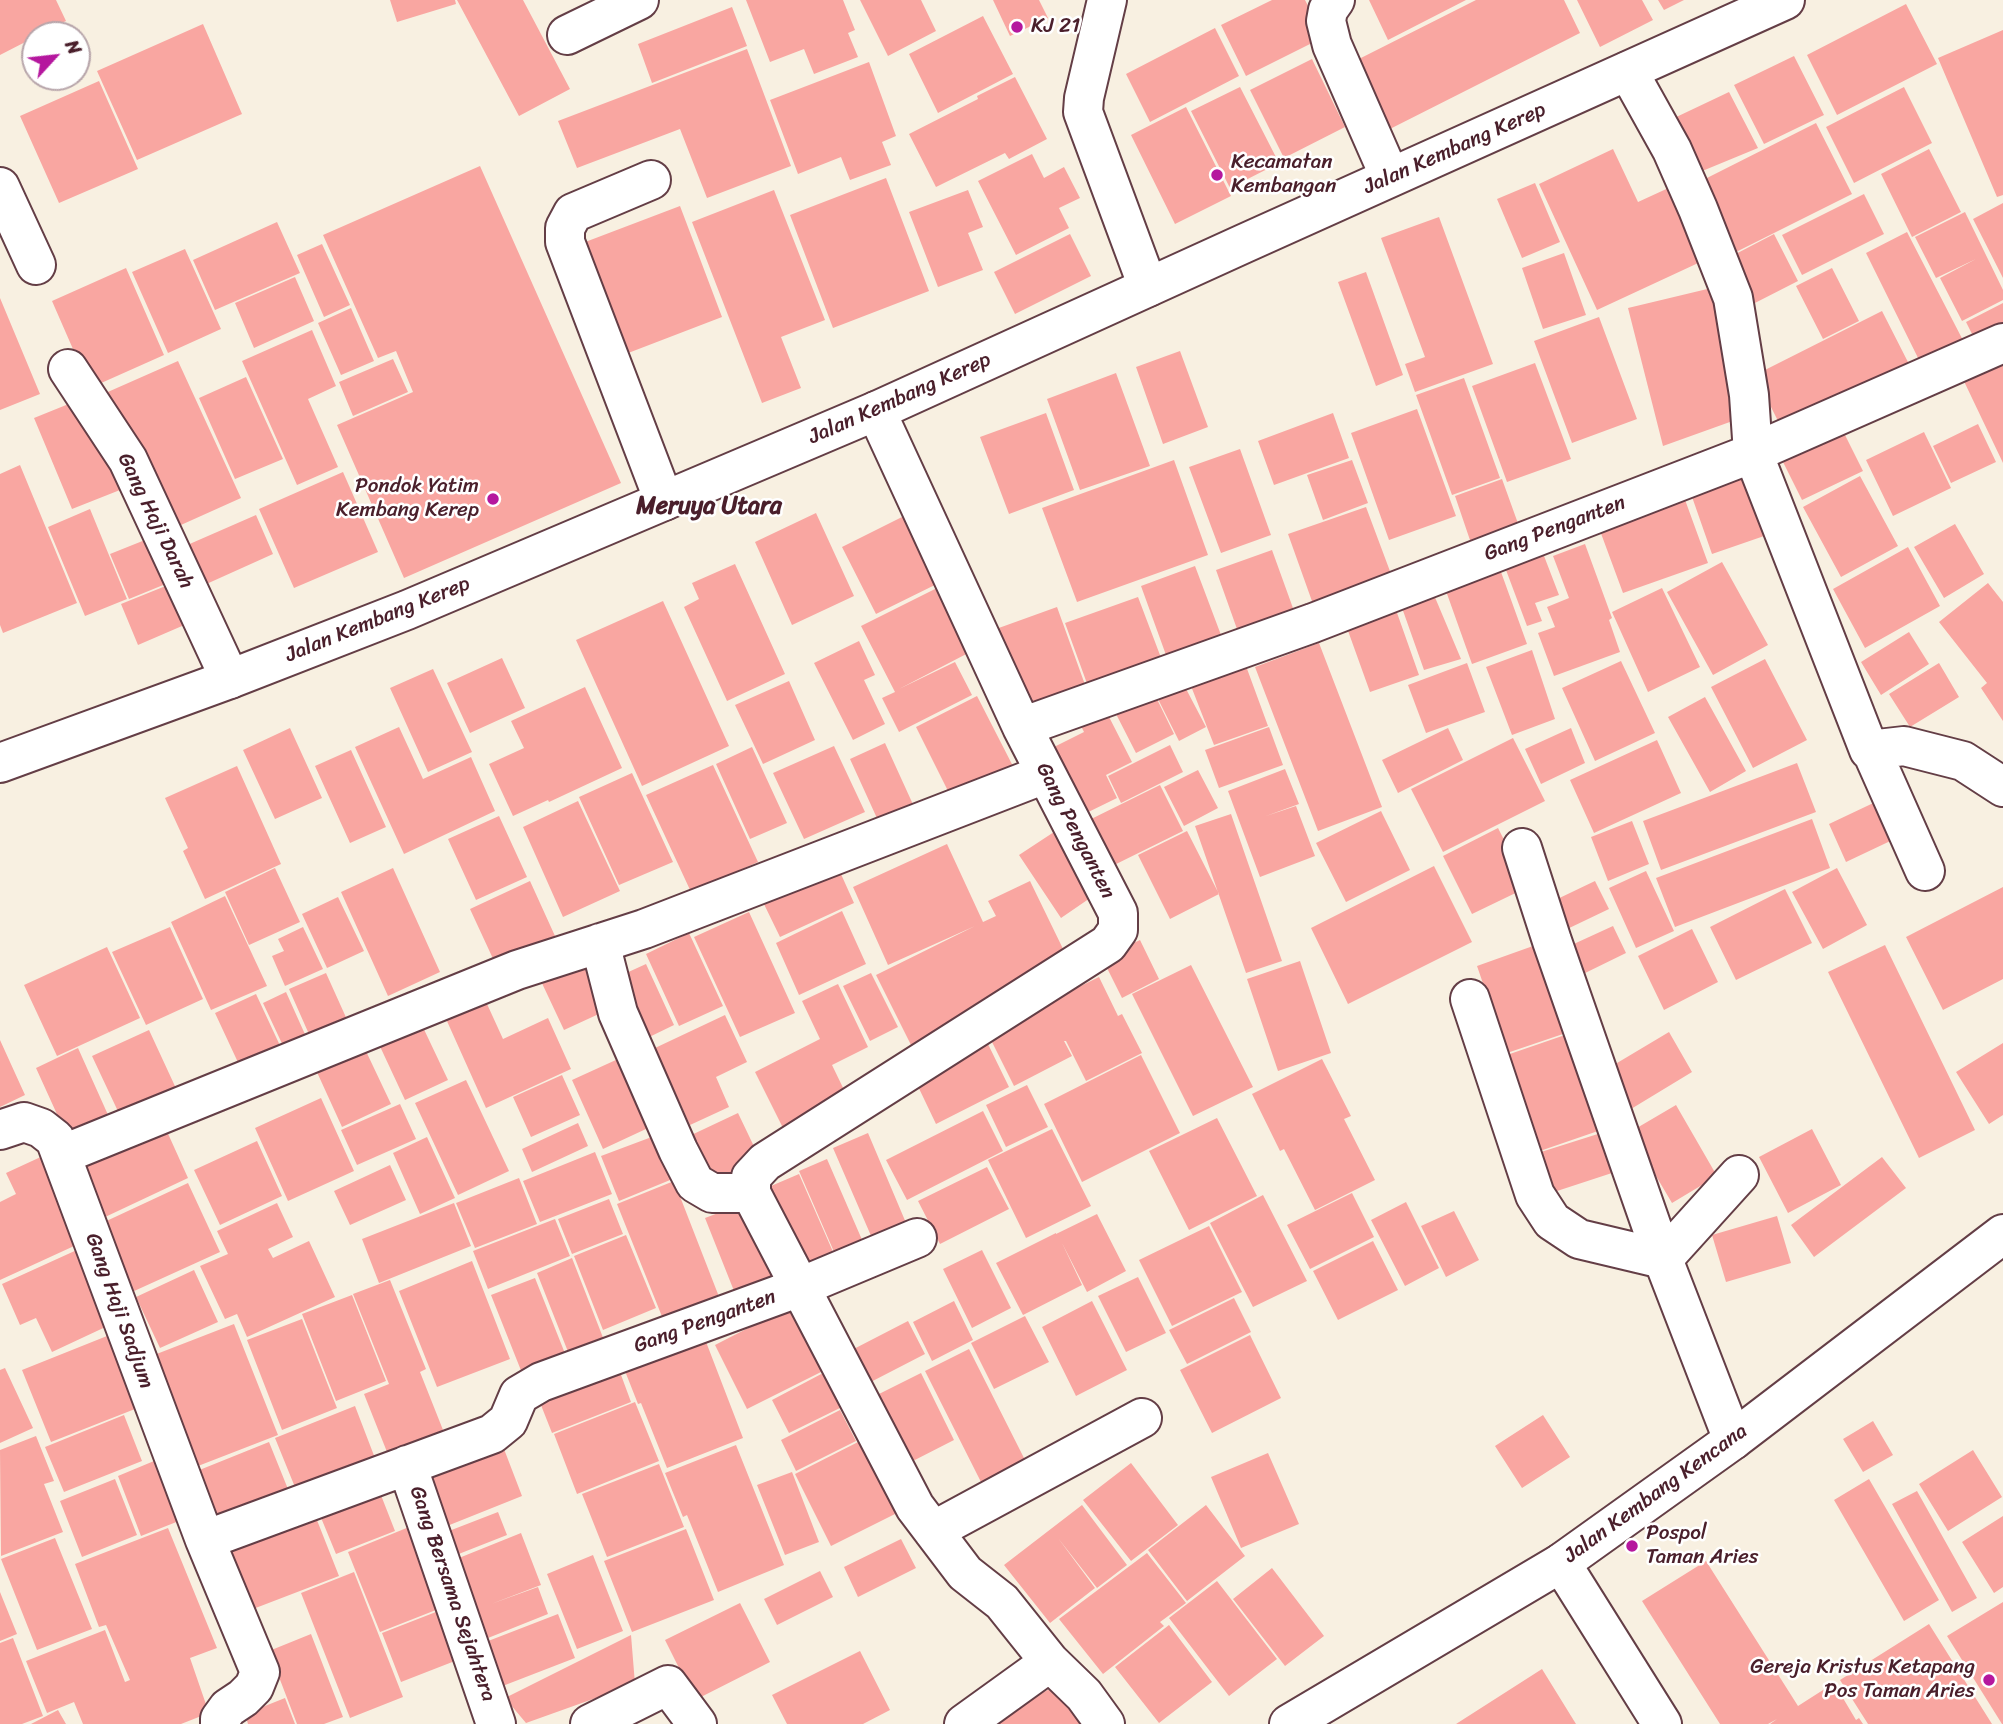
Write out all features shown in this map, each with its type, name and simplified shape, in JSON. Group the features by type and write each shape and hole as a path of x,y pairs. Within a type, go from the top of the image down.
{"street":[{"path":"567,36 639,0"},
{"path":"1107,0 1083,112 1148,286"},
{"path":"1335,0 1328,10 1326,21 1332,45 1390,177"},
{"name":"Jalan Kembang Kerep","path":"0,763 230,679 407,610 876,411 1785,0"},
{"path":"1628,71 1672,150 1733,298 1749,395 1753,453 1869,750 1925,871"},
{"path":"651,180 573,213 565,228 565,242 664,501"},
{"path":"0,187 36,265"},
{"name":"Gang Penganten","path":"1022,727 1313,623 1753,453 2003,343"},
{"name":"Gang Haji Darah","path":"68,369 128,460 230,679"},
{"name":"Gang Penganten","path":"205,1540 492,1434 508,1421 519,1395 541,1382 800,1287 751,1193 751,1177 765,1162 1108,944 1118,930 1118,913 1022,727 876,411"},
{"path":"1869,750 1904,746 1962,761 2003,787"},
{"path":"61,1155 517,970 644,929 1045,774"},
{"path":"1522,848 1556,954 1663,1259 1733,1440"},
{"path":"600,943 618,1013 695,1183 712,1193 751,1193"},
{"path":"1470,999 1535,1195 1552,1221 1579,1239 1663,1259"},
{"name":"Gang Haji Sadjum","path":"0,1130 24,1122 41,1128 55,1139 205,1540"},
{"path":"1663,1259 1739,1175"},
{"name":"Jalan Kembang Kencana","path":"1289,1724 1561,1563 1733,1440 2003,1234"},
{"path":"917,1238 800,1287 915,1507 965,1573 1002,1602 1049,1662 1084,1695 1105,1724"},
{"path":"933,1531 1142,1419"},
{"name":"Gang Bersama Sejahtera","path":"408,1465 496,1724"},
{"path":"205,1540 260,1672 254,1687 228,1709 219,1719 220,1724"},
{"path":"1561,1563 1662,1724"},
{"path":"964,1724 1049,1662"},
{"path":"590,1724 668,1685 697,1724"}],"building":[{"path":"0,0 56,0 66,21 21,21 21,44 0,55"},
{"path":"390,0 455,0 456,4 397,22"},
{"path":"457,0 523,0 570,89 519,116"},
{"path":"746,0 843,0 855,30 848,33 858,57 814,74 804,49 770,62"},
{"path":"860,0 921,0 936,31 888,56"},
{"name":"KJ 21","path":"993,0 1039,0 1048,18 1010,36"},
{"path":"1272,0 1305,0 1324,37 1246,76 1221,25"},
{"path":"1369,0 1466,0 1388,40"},
{"path":"1476,0 1564,0 1580,33 1380,134 1345,66"},
{"path":"1577,0 1642,0 1653,20 1600,47"},
{"path":"1658,0 1684,0 1664,10"},
{"path":"1906,4 1937,64 1837,115 1807,55"},
{"path":"732,7 747,46 652,83 638,44"},
{"path":"983,16 1013,74 938,113 909,54"},
{"path":"203,24 242,114 137,160 97,71"},
{"path":"1215,28 1239,76 1150,122 1126,74"},
{"path":"2003,30 2003,195 1997,197 1938,58"},
{"path":"747,49 791,166 707,198 680,129 577,168 558,121"},
{"path":"1794,56 1824,115 1764,144 1734,85"},
{"path":"1312,59 1345,127 1284,158 1250,90"},
{"path":"869,62 896,136 882,142 891,165 850,180 841,157 798,174 770,100"},
{"path":"1015,77 1047,139 1009,159 1005,153 936,187 909,134"},
{"path":"99,81 138,169 59,203 20,116 76,91 91,91 91,85"},
{"path":"1240,87 1279,163 1230,188 1191,111"},
{"path":"1904,87 1932,143 1854,183 1826,127"},
{"path":"1729,92 1758,148 1695,174 1670,120"},
{"path":"1186,107 1231,196 1175,224 1131,135"},
{"path":"1816,123 1852,194 1736,252 1701,181"},
{"path":"1613,149 1638,202 1675,185 1709,258 1597,310 1539,184"},
{"path":"1929,149 1961,212 1912,237 1881,174"},
{"path":"1032,154 1044,178 1064,167 1080,198 1059,208 1069,228 1016,255 978,181"},
{"path":"480,166 621,483 404,578 337,425 413,392 396,351 378,358 323,235"},
{"path":"886,178 929,291 833,328 790,215"},
{"path":"1535,183 1560,242 1522,258 1497,199"},
{"path":"774,190 825,320 781,337 801,388 762,403 692,222"},
{"path":"968,190 983,227 968,233 983,270 938,287 909,212"},
{"path":"1864,194 1884,234 1802,275 1782,235"},
{"path":"2003,203 2003,278 1973,219"},
{"path":"680,206 722,317 623,355 580,244"},
{"path":"1965,212 2003,290 2003,300 1962,321 1940,278 1976,259 1936,278 1915,237"},
{"path":"1439,217 1493,364 1415,392 1405,364 1425,357 1381,238"},
{"path":"277,222 300,273 215,310 193,260"},
{"path":"1907,232 1968,350 1925,372 1866,253"},
{"path":"1070,234 1091,276 1015,314 994,272"},
{"path":"1774,234 1798,281 1751,305 1728,258"},
{"path":"322,244 350,305 324,317 297,255"},
{"path":"185,249 221,329 168,353 132,272"},
{"path":"1564,253 1586,315 1543,329 1522,268"},
{"path":"126,268 164,355 90,388 52,301"},
{"path":"1832,268 1859,321 1823,339 1796,286"},
{"path":"1366,272 1403,375 1376,386 1338,282"},
{"path":"295,277 314,321 254,348 235,303"},
{"path":"1724,285 1741,418 1663,446 1628,308"},
{"path":"0,298 40,394 0,410"},
{"path":"2003,303 2003,337 1979,348 1966,322"},
{"path":"351,308 374,361 341,375 318,323"},
{"path":"1882,311 1911,368 1784,433 1755,375"},
{"path":"1599,317 1637,419 1572,443 1534,341"},
{"path":"312,330 336,386 308,399 338,467 297,485 242,361"},
{"path":"1180,351 1208,427 1163,444 1136,367"},
{"path":"2003,354 2003,463 1961,375"},
{"path":"393,359 408,392 353,416 339,382"},
{"path":"178,361 241,498 172,529 101,395"},
{"path":"1535,363 1571,459 1507,482 1472,386"},
{"path":"1116,373 1150,466 1080,490 1047,399"},
{"path":"246,377 283,459 235,479 199,398"},
{"path":"1464,378 1500,478 1452,495 1416,395"},
{"path":"81,399 120,490 72,509 34,418"},
{"path":"1417,409 1456,516 1389,540 1351,433"},
{"path":"1046,413 1074,490 1009,514 980,437"},
{"path":"1333,413 1349,458 1274,485 1258,441"},
{"path":"1978,424 1996,462 1951,483 1933,446"},
{"path":"1843,431 1863,471 1802,500 1782,460"},
{"path":"1924,432 1951,488 1893,516 1866,460"},
{"path":"1240,449 1271,535 1221,553 1189,467"},
{"path":"1174,460 1208,555 1077,602 1042,508"},
{"path":"1352,460 1368,503 1323,520 1307,475"},
{"path":"20,465 77,603 3,633 0,625 0,474"},
{"path":"343,472 378,552 294,588 259,509"},
{"path":"1745,475 1767,535 1712,554 1691,494"},
{"path":"1860,476 1898,546 1841,577 1803,507"},
{"path":"1502,479 1520,529 1472,546 1455,496"},
{"path":"1684,497 1708,563 1623,593 1599,528"},
{"path":"1366,507 1397,590 1318,618 1288,534"},
{"path":"90,509 127,599 85,616 48,527"},
{"path":"912,512 947,579 876,614 842,547"},
{"path":"816,513 854,596 792,625 755,542"},
{"path":"256,515 273,554 202,586 185,546"},
{"path":"1955,524 1984,574 1944,598 1914,547"},
{"path":"155,536 173,581 129,599 110,554"},
{"path":"1585,544 1612,618 1609,620 1620,652 1554,676 1538,633 1555,627 1547,607 1569,598 1553,556"},
{"path":"1908,547 1940,606 1865,648 1833,589"},
{"path":"1541,548 1559,595 1535,603 1542,621 1527,626 1503,562"},
{"path":"1272,550 1298,622 1242,643 1216,570"},
{"path":"1722,562 1768,645 1713,675 1667,592"},
{"path":"735,564 785,674 727,701 684,607 699,599 692,583"},
{"path":"1195,566 1221,635 1166,655 1141,586"},
{"path":"1501,572 1527,644 1472,664 1446,591"},
{"path":"173,583 189,623 138,645 121,604"},
{"path":"1988,583 2003,602 2003,721 1981,688 1987,683 1939,622"},
{"path":"941,586 974,650 899,689 955,662 972,695 899,732 882,698 895,692 861,626"},
{"path":"1662,588 1700,667 1648,692 1612,612"},
{"path":"1434,595 1461,659 1424,670 1401,605"},
{"path":"1138,597 1163,663 1089,689 1065,623"},
{"path":"663,601 729,746 642,786 576,640"},
{"path":"1057,607 1088,693 1027,715 996,629"},
{"path":"1396,610 1419,675 1370,692 1347,628"},
{"path":"1909,632 1929,664 1881,695 1861,662"},
{"path":"859,641 875,675 864,680 885,724 853,740 814,663"},
{"path":"1319,643 1382,807 1318,831 1255,667"},
{"path":"1532,650 1555,719 1512,735 1486,667"},
{"path":"502,658 525,708 470,733 447,683"},
{"path":"1765,659 1807,740 1753,768 1711,687"},
{"path":"1621,661 1655,733 1595,761 1562,688"},
{"path":"1467,663 1485,712 1426,733 1408,685"},
{"path":"1939,663 1959,697 1910,727 1889,694"},
{"path":"1246,666 1268,726 1214,745 1191,686"},
{"path":"433,669 472,752 428,772 390,688"},
{"path":"789,681 815,740 763,764 735,705"},
{"path":"1184,685 1206,727 1179,741 1157,697"},
{"path":"585,687 622,768 513,816 489,764 524,748 511,721"},
{"path":"1154,693 1174,734 1136,753 1115,712"},
{"path":"977,696 1017,774 955,805 916,727"},
{"path":"1705,697 1746,771 1710,792 1668,717"},
{"path":"1106,711 1132,762 1106,775 1117,798 1072,820 1038,755 1084,732 1080,724"},
{"path":"399,727 423,779 471,757 495,811 404,854 355,747"},
{"path":"1269,727 1283,765 1219,788 1205,750"},
{"path":"290,728 322,798 275,819 243,750"},
{"path":"1448,728 1463,760 1398,793 1382,760"},
{"path":"1571,728 1585,763 1541,784 1525,749"},
{"path":"1513,738 1545,801 1443,852 1411,789"},
{"path":"1657,740 1681,793 1594,833 1570,780"},
{"path":"885,743 916,811 881,827 850,759"},
{"path":"1170,745 1183,772 1121,803 1108,776"},
{"path":"834,746 865,812 804,839 773,773"},
{"path":"752,747 787,823 750,839 716,764"},
{"path":"351,750 386,827 350,843 315,766"},
{"path":"1797,763 1816,812 1661,870 1643,821"},
{"path":"713,765 758,862 691,892 646,795"},
{"path":"237,766 281,864 205,899 183,851 188,848 165,798"},
{"path":"1285,769 1299,804 1266,816 1296,806 1315,856 1260,877 1228,791"},
{"path":"1198,770 1218,808 1184,826 1164,787"},
{"path":"632,773 673,862 619,885 579,797"},
{"path":"1160,785 1183,831 1100,872 1077,826"},
{"path":"1886,797 1903,835 1846,862 1829,824"},
{"path":"578,801 620,891 563,917 523,827"},
{"path":"1381,811 1410,870 1346,902 1316,843"},
{"path":"1231,814 1282,961 1246,973 1195,826"},
{"path":"499,816 527,877 476,900 448,839"},
{"path":"1812,819 1830,868 1675,927 1656,878"},
{"path":"1632,821 1649,864 1608,881 1591,837"},
{"path":"1498,828 1528,887 1472,914 1443,856"},
{"path":"1187,831 1219,894 1170,919 1138,855"},
{"path":"1054,832 1096,894 1061,918 1019,855"},
{"path":"947,844 983,922 996,916 988,901 1030,881 1066,955 1030,986 911,1045 876,975 975,926 888,965 853,887"},
{"path":"836,863 854,903 780,937 761,898"},
{"path":"1434,866 1472,942 1348,1004 1311,928"},
{"path":"275,868 300,922 249,945 225,892"},
{"path":"393,868 440,972 388,996 341,892"},
{"path":"1837,868 1867,925 1823,949 1792,892"},
{"path":"1646,871 1674,931 1636,948 1609,888"},
{"path":"530,881 555,936 495,963 470,909"},
{"path":"1595,881 1609,909 1563,931 1549,903"},
{"path":"2003,887 2003,979 1943,1010 1906,937"},
{"path":"1785,889 1812,943 1736,980 1710,927"},
{"path":"225,896 267,986 211,1010 171,922"},
{"path":"338,897 364,951 327,968 302,914"},
{"path":"842,911 866,964 799,995 776,943"},
{"path":"749,912 795,1013 740,1037 694,937"},
{"path":"1613,926 1626,953 1579,976 1565,948"},
{"path":"170,927 203,999 146,1025 112,952"},
{"path":"303,927 323,969 285,986 272,956 284,951 278,939"},
{"path":"1692,929 1718,982 1664,1010 1638,956"},
{"path":"689,933 723,1006 679,1026 646,954"},
{"path":"1140,940 1159,979 1122,998 1102,958"},
{"path":"1885,945 1975,1130 1919,1158 1828,972"},
{"path":"1533,946 1563,1034 1507,1053 1477,966"},
{"path":"107,947 140,1018 57,1056 24,985"},
{"path":"590,956 614,1007 564,1030 540,979"},
{"path":"1300,961 1331,1053 1278,1071 1247,979"},
{"path":"646,964 674,1025 641,1041 613,979"},
{"path":"1191,965 1253,1087 1193,1116 1132,994"},
{"path":"326,973 349,1024 312,1041 289,989"},
{"path":"871,973 898,1027 870,1041 843,986"},
{"path":"1099,977 1118,1016 1122,1014 1142,1053 1086,1081 1064,1041 1072,1056 1014,1086 987,1032"},
{"path":"838,984 868,1047 832,1065 847,1096 783,1128 755,1072 820,1039 802,1001"},
{"path":"286,992 308,1041 285,1050 263,1003"},
{"path":"482,993 503,1039 548,1018 571,1069 486,1108 442,1010"},
{"path":"256,994 283,1052 242,1071 215,1013"},
{"path":"725,1015 747,1062 716,1077 729,1107 690,1125 655,1048"},
{"path":"420,1021 448,1080 405,1100 377,1040"},
{"path":"149,1030 180,1097 123,1122 92,1056"},
{"path":"1669,1032 1692,1072 1631,1109 1607,1069"},
{"path":"1565,1035 1598,1131 1537,1152 1504,1056"},
{"path":"0,1040 25,1095 0,1107"},
{"path":"987,1042 1009,1087 936,1124 914,1078"},
{"path":"2003,1043 2003,1115 1989,1124 1956,1072"},
{"path":"364,1047 391,1104 342,1127 316,1070"},
{"path":"78,1048 113,1126 71,1145 36,1068"},
{"path":"629,1054 661,1122 603,1149 572,1080"},
{"path":"1141,1055 1180,1133 1082,1182 1044,1104"},
{"path":"1322,1059 1351,1116 1344,1119 1375,1180 1315,1210 1284,1149 1280,1151 1252,1094"},
{"path":"562,1075 580,1115 531,1137 513,1097"},
{"path":"466,1080 509,1171 458,1195 415,1103"},
{"path":"1027,1085 1048,1127 1006,1147 986,1105"},
{"path":"321,1098 354,1171 288,1201 255,1128"},
{"path":"400,1104 416,1139 357,1165 341,1130"},
{"path":"1676,1105 1717,1176 1672,1203 1630,1132"},
{"path":"983,1111 1003,1151 907,1200 886,1160"},
{"path":"738,1113 760,1159 707,1185 685,1138"},
{"path":"1217,1118 1257,1196 1189,1230 1149,1151"},
{"path":"578,1123 588,1146 532,1172 522,1149"},
{"path":"165,1127 188,1178 103,1218 79,1167"},
{"path":"1052,1129 1091,1206 1026,1238 988,1160"},
{"path":"1812,1129 1841,1185 1788,1213 1759,1157"},
{"path":"868,1133 909,1230 875,1245 833,1148"},
{"path":"1601,1133 1615,1172 1554,1192 1541,1152"},
{"path":"657,1135 675,1178 619,1201 601,1156"},
{"path":"427,1137 455,1198 420,1214 393,1153"},
{"path":"257,1141 282,1196 220,1225 194,1170"},
{"path":"595,1152 612,1194 540,1222 523,1181"},
{"path":"45,1155 85,1241 0,1280 0,1202 16,1194 6,1173"},
{"path":"1882,1157 1906,1188 1814,1257 1791,1225"},
{"path":"827,1159 866,1249 838,1261 799,1171"},
{"path":"390,1165 406,1200 350,1225 334,1191"},
{"path":"987,1167 1009,1209 940,1244 918,1201"},
{"path":"799,1174 837,1261 802,1277 764,1189"},
{"path":"519,1178 537,1224 475,1248 456,1203"},
{"path":"674,1181 723,1307 667,1329 617,1204"},
{"path":"188,1183 220,1252 132,1292 100,1224"},
{"path":"1352,1193 1374,1237 1310,1269 1287,1225"},
{"path":"1263,1195 1307,1281 1253,1307 1210,1223"},
{"path":"609,1199 623,1234 572,1254 558,1219"},
{"path":"750,1201 783,1284 738,1301 705,1218"},
{"path":"1406,1202 1439,1268 1405,1286 1371,1220"},
{"path":"277,1203 293,1237 268,1249 273,1258 309,1241 335,1297 247,1337 237,1314 225,1319 200,1266 228,1254 217,1231"},
{"path":"454,1203 471,1246 379,1283 362,1239"},
{"path":"1454,1211 1479,1260 1446,1277 1421,1226"},
{"path":"1097,1214 1126,1271 1087,1292 1062,1243 1082,1285 1023,1315 996,1263"},
{"path":"1777,1216 1791,1263 1726,1282 1712,1235"},
{"path":"555,1219 570,1256 488,1289 473,1251"},
{"path":"1209,1226 1242,1292 1172,1326 1139,1260"},
{"path":"626,1235 656,1308 603,1330 574,1256"},
{"path":"1373,1241 1398,1290 1338,1320 1313,1271"},
{"path":"79,1249 114,1323 52,1352 36,1318 20,1325 2,1284"},
{"path":"982,1250 1011,1308 972,1328 943,1269"},
{"path":"572,1258 609,1353 574,1367 537,1273"},
{"path":"472,1261 510,1359 437,1387 399,1291"},
{"path":"194,1270 218,1322 160,1348 136,1297"},
{"path":"1138,1277 1166,1333 1126,1352 1098,1296"},
{"path":"535,1278 566,1356 522,1373 491,1295"},
{"path":"390,1280 426,1369 420,1372 445,1435 389,1457 364,1394 389,1384 353,1294"},
{"path":"352,1295 386,1381 336,1401 302,1314"},
{"path":"1234,1298 1251,1332 1187,1364 1169,1330"},
{"path":"954,1301 973,1340 932,1361 913,1322"},
{"path":"1092,1301 1127,1370 1076,1396 1042,1327"},
{"path":"795,1304 827,1369 747,1409 715,1345"},
{"path":"1025,1316 1049,1362 994,1389 971,1343"},
{"path":"302,1319 337,1408 282,1430 247,1340"},
{"path":"908,1321 925,1354 863,1386 846,1353"},
{"path":"234,1324 278,1435 198,1466 154,1355"},
{"path":"703,1334 743,1438 667,1468 623,1366"},
{"path":"1250,1335 1281,1398 1212,1433 1180,1370"},
{"path":"107,1336 135,1409 51,1442 22,1370"},
{"path":"969,1349 1025,1460 981,1482 925,1371"},
{"path":"617,1364 631,1402 552,1433 537,1395"},
{"path":"5,1368 33,1428 0,1443 0,1370"},
{"path":"825,1372 842,1407 789,1433 772,1400"},
{"path":"921,1373 954,1440 907,1464 873,1397"},
{"path":"635,1402 659,1461 577,1494 554,1434"},
{"path":"355,1406 378,1466 299,1497 275,1438"},
{"path":"840,1410 856,1441 796,1471 781,1440"},
{"path":"124,1415 142,1461 64,1492 45,1447"},
{"path":"1543,1415 1570,1457 1522,1488 1495,1446"},
{"path":"1873,1421 1893,1455 1863,1472 1843,1439"},
{"path":"36,1436 54,1481 44,1484 63,1532 1,1556 0,1450"},
{"path":"499,1436 522,1496 442,1528 419,1469"},
{"path":"862,1440 899,1512 831,1546 795,1474"},
{"path":"269,1442 292,1499 214,1529 192,1473"},
{"path":"736,1445 784,1565 718,1592 687,1515 683,1517 665,1473"},
{"path":"1973,1450 2002,1497 1948,1531 1919,1484"},
{"path":"1268,1453 1299,1524 1241,1548 1211,1477"},
{"path":"166,1456 189,1517 141,1536 118,1476"},
{"path":"1131,1463 1178,1525 1131,1561 1083,1500"},
{"path":"659,1464 684,1527 607,1557 582,1494"},
{"path":"792,1472 819,1542 785,1555 757,1485"},
{"path":"115,1479 137,1535 82,1557 60,1501"},
{"path":"1869,1479 1939,1600 1904,1621 1834,1500"},
{"path":"377,1485 395,1531 336,1554 317,1508"},
{"path":"1917,1491 1977,1598 1952,1612 1892,1504"},
{"path":"311,1505 339,1576 253,1609 225,1538"},
{"path":"1082,1505 1127,1565 1097,1588 1058,1538 1095,1588 1050,1623 1004,1565"},
{"path":"1206,1505 1245,1556 1187,1601 1148,1550"},
{"path":"498,1512 507,1535 446,1559 436,1536"},
{"path":"2003,1516 2003,1587 1994,1593 1962,1542"},
{"path":"409,1527 441,1608 380,1632 348,1552"},
{"path":"168,1528 217,1648 190,1658 209,1713 181,1724 83,1724 74,1702 47,1713 26,1661 105,1630 125,1682 130,1680 106,1625 99,1627 75,1564"},
{"path":"686,1529 714,1600 632,1632 604,1561"},
{"path":"521,1533 541,1585 491,1604 538,1587 548,1614 483,1640 444,1564"},
{"path":"55,1538 92,1629 37,1650 1,1559"},
{"path":"901,1539 916,1568 858,1597 844,1567"},
{"path":"1147,1553 1186,1603 1160,1622 1164,1626 1103,1674 1059,1619"},
{"path":"593,1555 623,1631 577,1649 547,1574"},
{"path":"1706,1561 1798,1706 1834,1683 1856,1720 1859,1718 1863,1724 1770,1724 1777,1719 1768,1724 1720,1724 1642,1601"},
{"path":"1272,1568 1324,1636 1285,1666 1233,1599"},
{"path":"820,1571 833,1597 777,1625 764,1599"},
{"path":"354,1572 403,1697 350,1718 301,1593"},
{"path":"1217,1581 1277,1659 1229,1696 1169,1618"},
{"path":"0,1592 17,1634 0,1641"},
{"name":"Gereja Kristus Ketapang Pos Taman Aries","path":"2003,1602 2003,1724 2002,1724 1947,1636"},
{"path":"740,1603 770,1662 695,1700 665,1640"},
{"path":"441,1610 460,1659 401,1682 382,1633"},
{"path":"558,1614 575,1658 500,1687 483,1643"},
{"path":"1929,1624 1992,1724 1868,1724 1840,1680"},
{"path":"1169,1625 1212,1682 1159,1723 1115,1667"},
{"path":"311,1634 343,1717 324,1724 297,1724 269,1651"},
{"path":"631,1635 635,1684 526,1723 505,1698"},
{"path":"13,1638 43,1716 22,1724 0,1724 0,1643"},
{"path":"860,1651 890,1710 863,1724 787,1724 772,1695"},
{"path":"1542,1669 1576,1724 1456,1724"},
{"path":"1060,1684 1080,1724 979,1724"},
{"path":"285,1698 295,1724 248,1724 245,1714"},
{"path":"58,1710 66,1724 31,1724"}],"place":[{"name":"KJ 21","path":"1017,27"},
{"name":"Kecamatan Kembangan","path":"1217,175"},
{"name":"Pondok Yatim Kembang Kerep","path":"493,499"},
{"name":"Pospol Taman Aries","path":"1632,1546"},
{"name":"Gereja Kristus Ketapang Pos Taman Aries","path":"1989,1680"}],"district":[{"name":"Meruya Utara","path":"709,507"}]}
